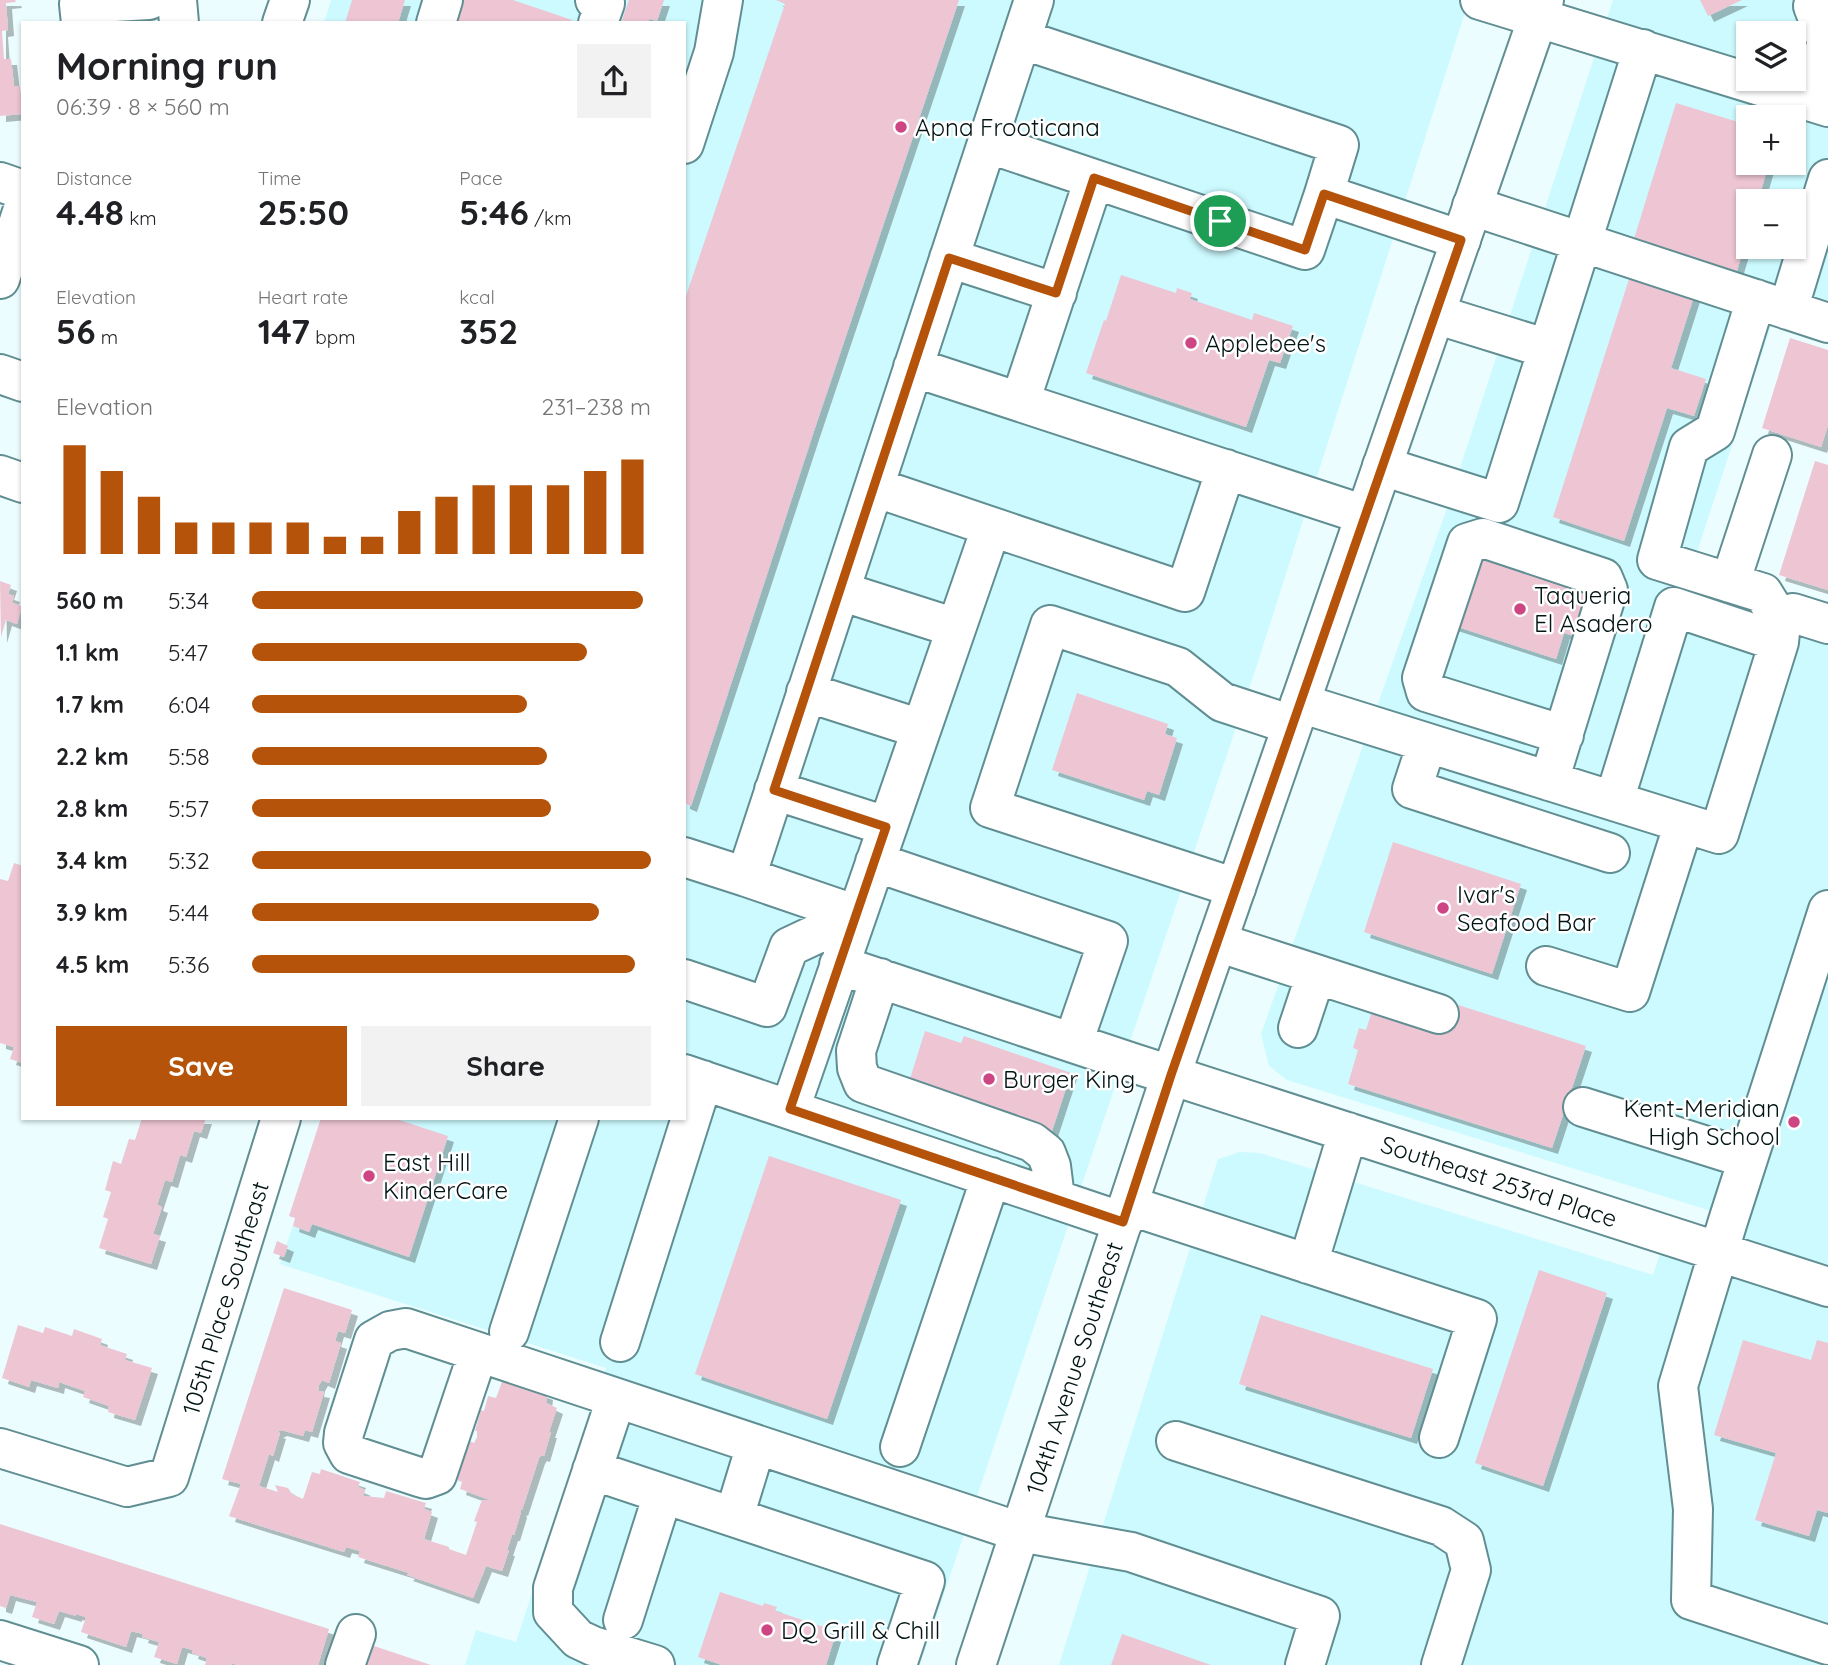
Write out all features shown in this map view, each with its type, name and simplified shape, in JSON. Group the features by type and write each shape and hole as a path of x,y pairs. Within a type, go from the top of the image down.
{"street":[{"path":"81,21 79,5 149,0"},
{"path":"177,0 179,21"},
{"path":"283,21 290,0"},
{"path":"437,21 443,0"},
{"path":"595,0 605,3 599,21"},
{"path":"686,138 714,52 723,0"},
{"path":"746,877 1034,0"},
{"path":"1480,0 1541,9 1643,49 1818,104 1827,42 1813,6 1815,0"},
{"name":"104th Avenue Southeast","path":"976,1665 1171,1075 1541,9"},
{"path":"987,143 1305,250 1324,194 1339,145 1021,39"},
{"path":"1382,466 1499,503 1643,49"},
{"path":"1020,402 1094,178"},
{"path":"1780,632 1763,593 1657,560 1689,447 1715,430 1828,179"},
{"path":"0,182 21,189"},
{"path":"1324,194 1466,223 1583,242 1828,323"},
{"path":"9,272 21,218"},
{"path":"949,258 1056,293"},
{"path":"1435,314 1548,349"},
{"path":"913,367 1365,515"},
{"path":"0,374 21,381"},
{"path":"1730,583 1772,455"},
{"path":"874,487 1185,592 1226,469"},
{"path":"0,475 21,482"},
{"path":"790,1109 991,528"},
{"path":"1549,781 1564,735 1608,590 1603,578 1483,538 1467,543 1422,678 1426,692 1564,735"},
{"path":"840,591 956,628"},
{"path":"1614,801 1674,607 1780,632"},
{"path":"1236,888 990,808 1050,625 1178,667 1222,702 1296,714 1427,743 1719,834 1780,632 1793,614 1828,624"},
{"path":"806,692 921,729"},
{"path":"1427,743 1412,789 1610,853"},
{"path":"774,790 881,844 1108,941 1073,1043"},
{"path":"1546,966 1630,992 1684,822"},
{"path":"686,858 856,915"},
{"path":"1828,910 1718,1252 1678,1386 1693,1508 1690,1600 1828,1645"},
{"path":"686,980 767,1007 789,947 856,915"},
{"path":"1217,942 1439,1014"},
{"name":"Southeast 253rd Place","path":"839,965 1828,1287"},
{"path":"1298,1028 1316,974"},
{"path":"880,978 856,1051 857,1068 863,1083 1032,1142 1046,1153 1051,1166 1055,1198"},
{"path":"686,1106 694,1077 1055,1198 1126,1213 1308,1264 1477,1319 1439,1438"},
{"path":"1583,1107 1748,1159"},
{"name":"105th Place Southeast","path":"0,1448 127,1486 169,1477 280,1120"},
{"path":"578,1120 493,1343 616,1399 1020,1532 1131,1552 1320,1616 1305,1665"},
{"path":"620,1342 682,1120"},
{"path":"1308,1264 1348,1132"},
{"path":"900,1447 991,1177"},
{"path":"616,1399 553,1588 553,1612 578,1639 655,1665"},
{"path":"1176,1441 1441,1526 1464,1541 1471,1570 1441,1665"},
{"path":"734,1517 756,1445"},
{"path":"592,1470 925,1581 897,1665"},
{"path":"623,1620 663,1494"},
{"path":"0,1640 79,1665"}],"shaded area":[{"path":"331,0 1469,0 1255,671 920,1665 465,1665 476,1630 516,1642 606,1368 280,1264 328,1120 686,1120 686,21 325,21"},
{"path":"1613,0 1828,0 1828,310 1781,295 1683,595 1828,643 1828,1665 1059,1665 1218,1159 1240,1152 1260,1153 1653,1275 1666,1235 1717,1252 1718,1213 1287,1080 1269,1066 1261,1034 1444,517"}],"building":[{"path":"0,0 15,0 16,2 6,3 8,30 2,31 4,59 11,59 14,86 20,86 21,114 0,116"},
{"path":"352,0 405,0 399,21 346,21"},
{"path":"456,0 513,0 572,20 572,21 450,21"},
{"path":"629,0 664,0 657,21 622,21"},
{"path":"776,0 959,0 691,806 686,804 686,296 785,4"},
{"path":"1700,0 1742,0 1708,16"},
{"path":"1676,103 1736,121 1736,175 1766,175 1761,189 1736,189 1736,259 1740,259 1736,274 1633,242"},
{"name":"Applebee's","path":"1121,275 1176,293 1177,288 1192,293 1190,299 1252,320 1254,313 1293,326 1280,363 1269,360 1246,427 1086,373"},
{"path":"1630,276 1694,296 1671,368 1706,379 1694,416 1667,408 1624,541 1553,517"},
{"path":"1790,338 1828,350 1828,425 1821,447 1762,428"},
{"path":"1815,461 1828,465 1828,590 1779,575"},
{"name":"Taqueria El Asadero","path":"1475,552 1579,585 1578,590 1588,593 1574,636 1564,633 1556,659 1452,625"},
{"path":"0,581 11,585 8,594 14,596 12,603 21,606 17,624 6,620 1,637"},
{"path":"1077,693 1168,724 1165,734 1177,738 1159,795 1147,791 1144,800 1052,770"},
{"name":"Ivar's Seafood Bar","path":"1393,842 1521,884 1492,974 1364,932"},
{"path":"14,863 21,865 21,1062 10,1059 14,1047 0,1043 0,879 8,881"},
{"path":"1452,1003 1586,1046 1552,1148 1348,1084 1358,1050 1353,1048 1359,1028 1366,1030 1373,1008"},
{"name":"Burger King","path":"925,1031 961,1043 964,1036 1071,1073 1052,1131 908,1085"},
{"path":"141,1120 205,1120 201,1133 194,1131 186,1157 180,1155 172,1182 165,1180 157,1205 162,1207 153,1234 160,1236 151,1264 99,1248 108,1219 103,1217 111,1192 105,1190 113,1161 121,1164 129,1139 135,1140"},
{"name":"East Hill KinderCare","path":"320,1120 399,1120 448,1136 409,1257 312,1224 309,1232 293,1226 295,1218 289,1216"},
{"path":"769,1156 901,1200 827,1419 695,1374"},
{"path":"277,1241 288,1246 284,1257 273,1253"},
{"path":"1539,1270 1607,1293 1543,1486 1475,1463"},
{"path":"284,1288 352,1310 345,1333 338,1331 335,1341 341,1343 329,1383 322,1380 319,1385 318,1391 324,1392 312,1432 305,1430 303,1436 281,1430 277,1432 280,1433 273,1456 269,1454 259,1486 278,1492 275,1485 288,1488 292,1494 303,1499 312,1472 320,1474 321,1469 360,1482 358,1487 365,1490 363,1496 384,1498 386,1491 426,1503 424,1509 432,1512 424,1539 466,1555 482,1500 490,1500 460,1489 462,1482 457,1480 469,1441 474,1443 477,1437 475,1431 488,1396 496,1398 503,1379 547,1394 546,1403 557,1408 544,1456 539,1458 522,1510 520,1509 502,1571 486,1566 473,1598 358,1557 360,1551 346,1547 344,1552 229,1516 241,1484 222,1479"},
{"path":"1261,1315 1433,1369 1411,1438 1239,1384"},
{"path":"18,1325 43,1333 45,1327 72,1336 74,1329 102,1339 100,1345 127,1354 125,1360 152,1368 135,1420 108,1412 109,1406 83,1397 85,1391 59,1382 58,1388 31,1380 29,1387 2,1378"},
{"path":"1743,1340 1811,1360 1817,1340 1828,1343 1828,1513 1817,1510 1809,1536 1755,1520 1776,1453 1714,1435"},
{"path":"0,1524 329,1629 318,1665 205,1665 207,1658 182,1647 177,1664 154,1657 159,1642 142,1637 143,1634 131,1631 126,1647 81,1632 86,1617 59,1611 54,1624 32,1617 37,1602 10,1595 6,1608 0,1606"},
{"name":"DQ Grill & Chill","path":"720,1592 763,1606 764,1603 777,1607 775,1611 827,1628 825,1633 835,1636 826,1665 722,1665 698,1657"},
{"path":"1122,1634 1211,1665 1111,1665"},
{"path":"362,1642 431,1665 357,1665"}],"place":[{"name":"Apna Frooticana","path":"901,127"},
{"name":"Applebee's","path":"1191,343"},
{"name":"Taqueria El Asadero","path":"1520,609"},
{"name":"Ivar's Seafood Bar","path":"1443,908"},
{"name":"Burger King","path":"989,1079"},
{"name":"Kent-Meridian High School","path":"1794,1122"},
{"name":"East Hill KinderCare","path":"369,1176"},
{"name":"DQ Grill & Chill","path":"767,1630"}],"route":[{"path":"1094,178 1220,221 1305,250 1324,194 1461,240 1171,1075 1123,1222 790,1109 886,827 774,790 949,258 1056,293 1094,178"}]}
